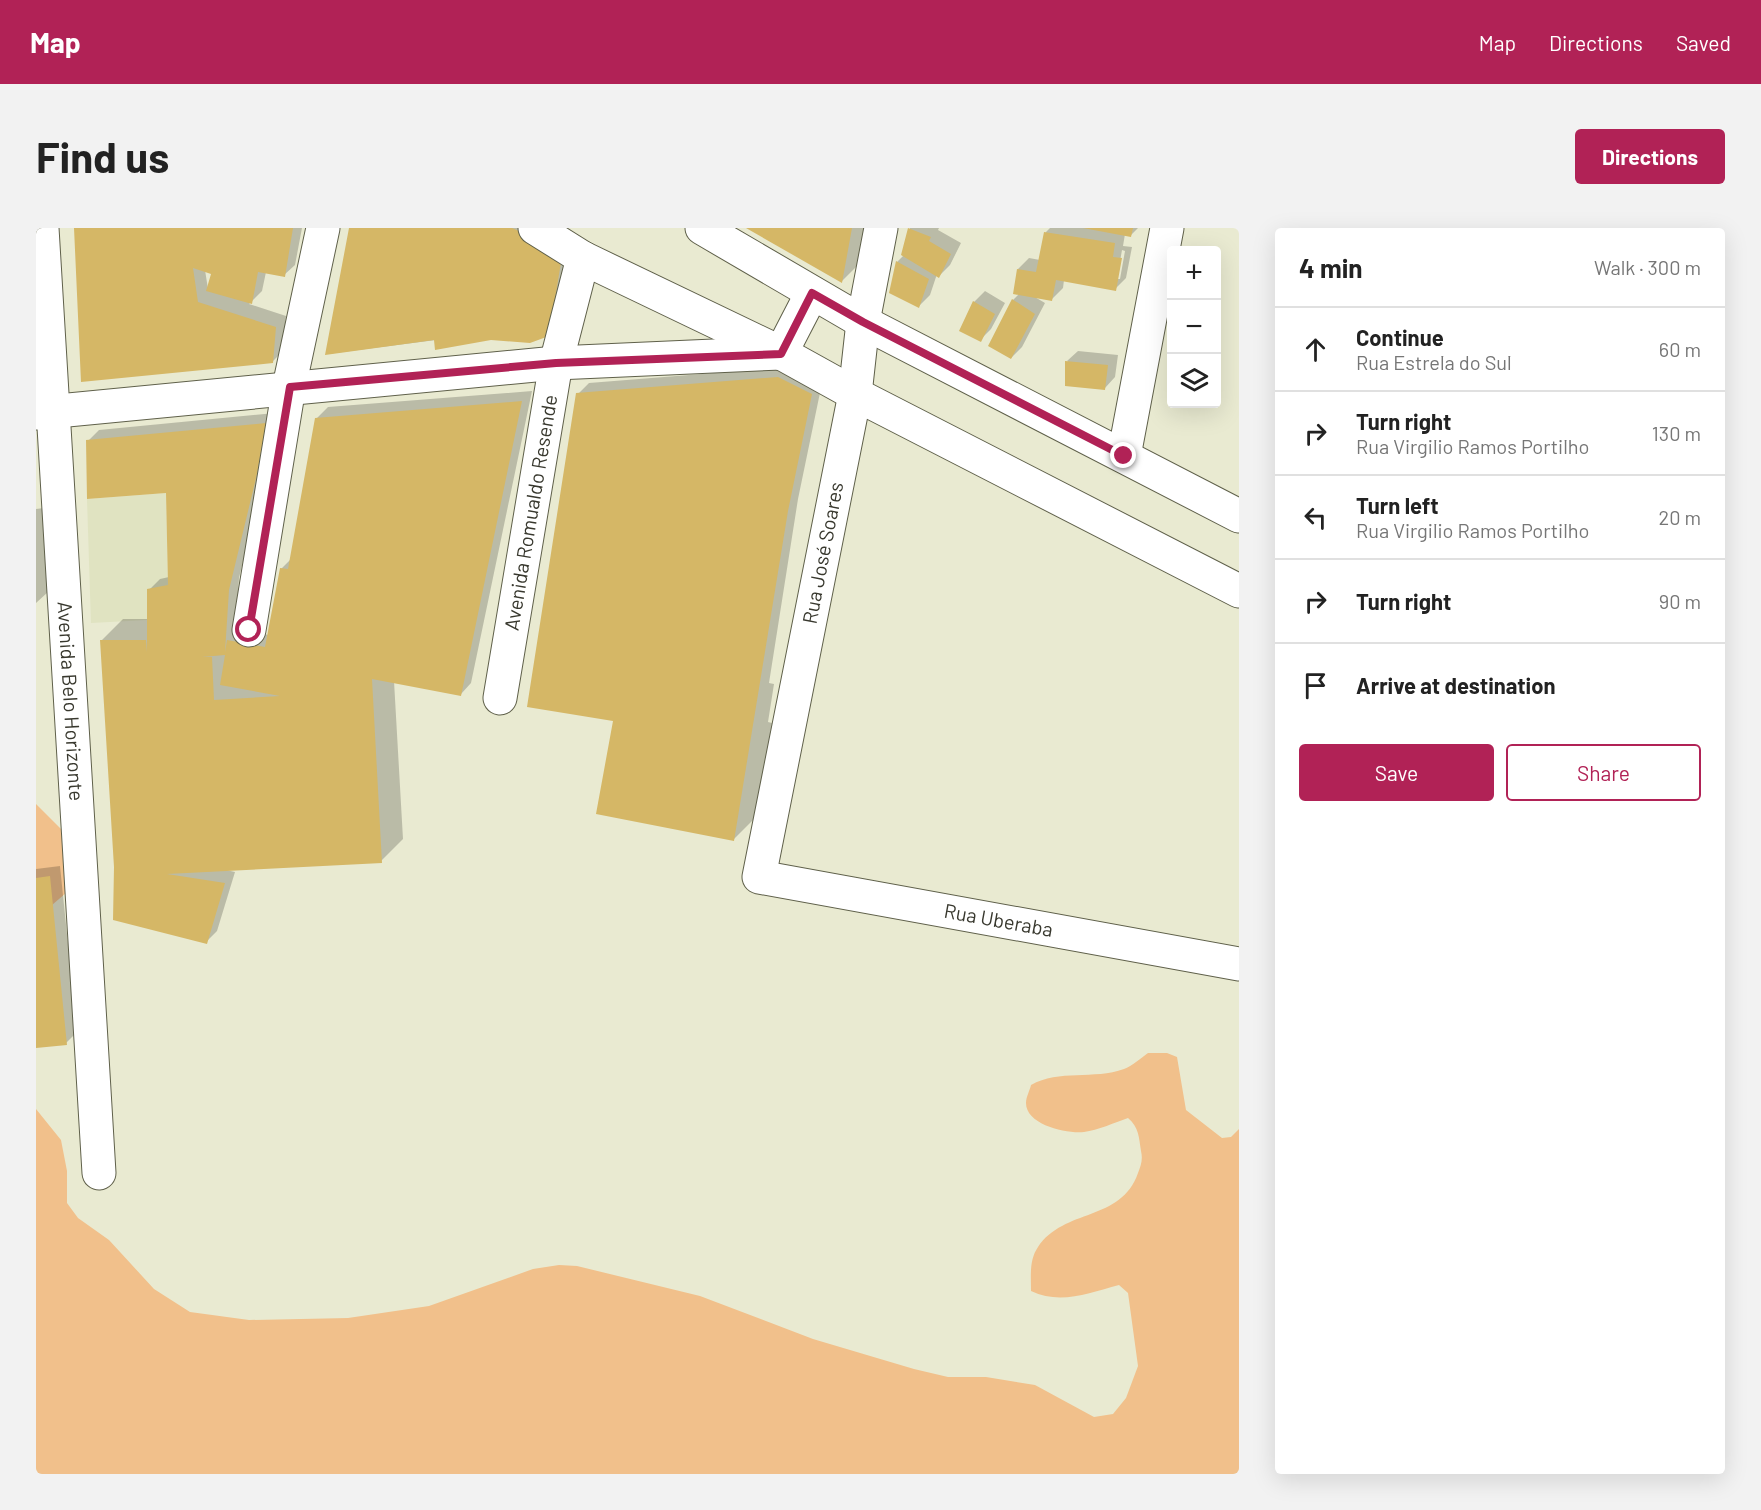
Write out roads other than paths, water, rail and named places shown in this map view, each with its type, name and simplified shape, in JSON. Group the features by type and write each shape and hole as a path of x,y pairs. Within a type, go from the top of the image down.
{"street":[{"name":"Avenida Belo Horizonte","path":"42,228 43,412 99,1173"},
{"path":"249,630 290,387 323,228"},
{"path":"535,228 583,258 781,354 1239,591"},
{"path":"702,228 863,322 1239,516"},
{"name":"Rua José Soares","path":"759,877 855,394 863,322 881,228"},
{"path":"1124,456 1167,228"},
{"name":"Avenida Romualdo Resende","path":"500,698 556,363 583,258"},
{"path":"781,354 812,293"},
{"path":"43,412 556,363 781,354"},
{"name":"Rua Uberaba","path":"759,877 1239,964"}]}
